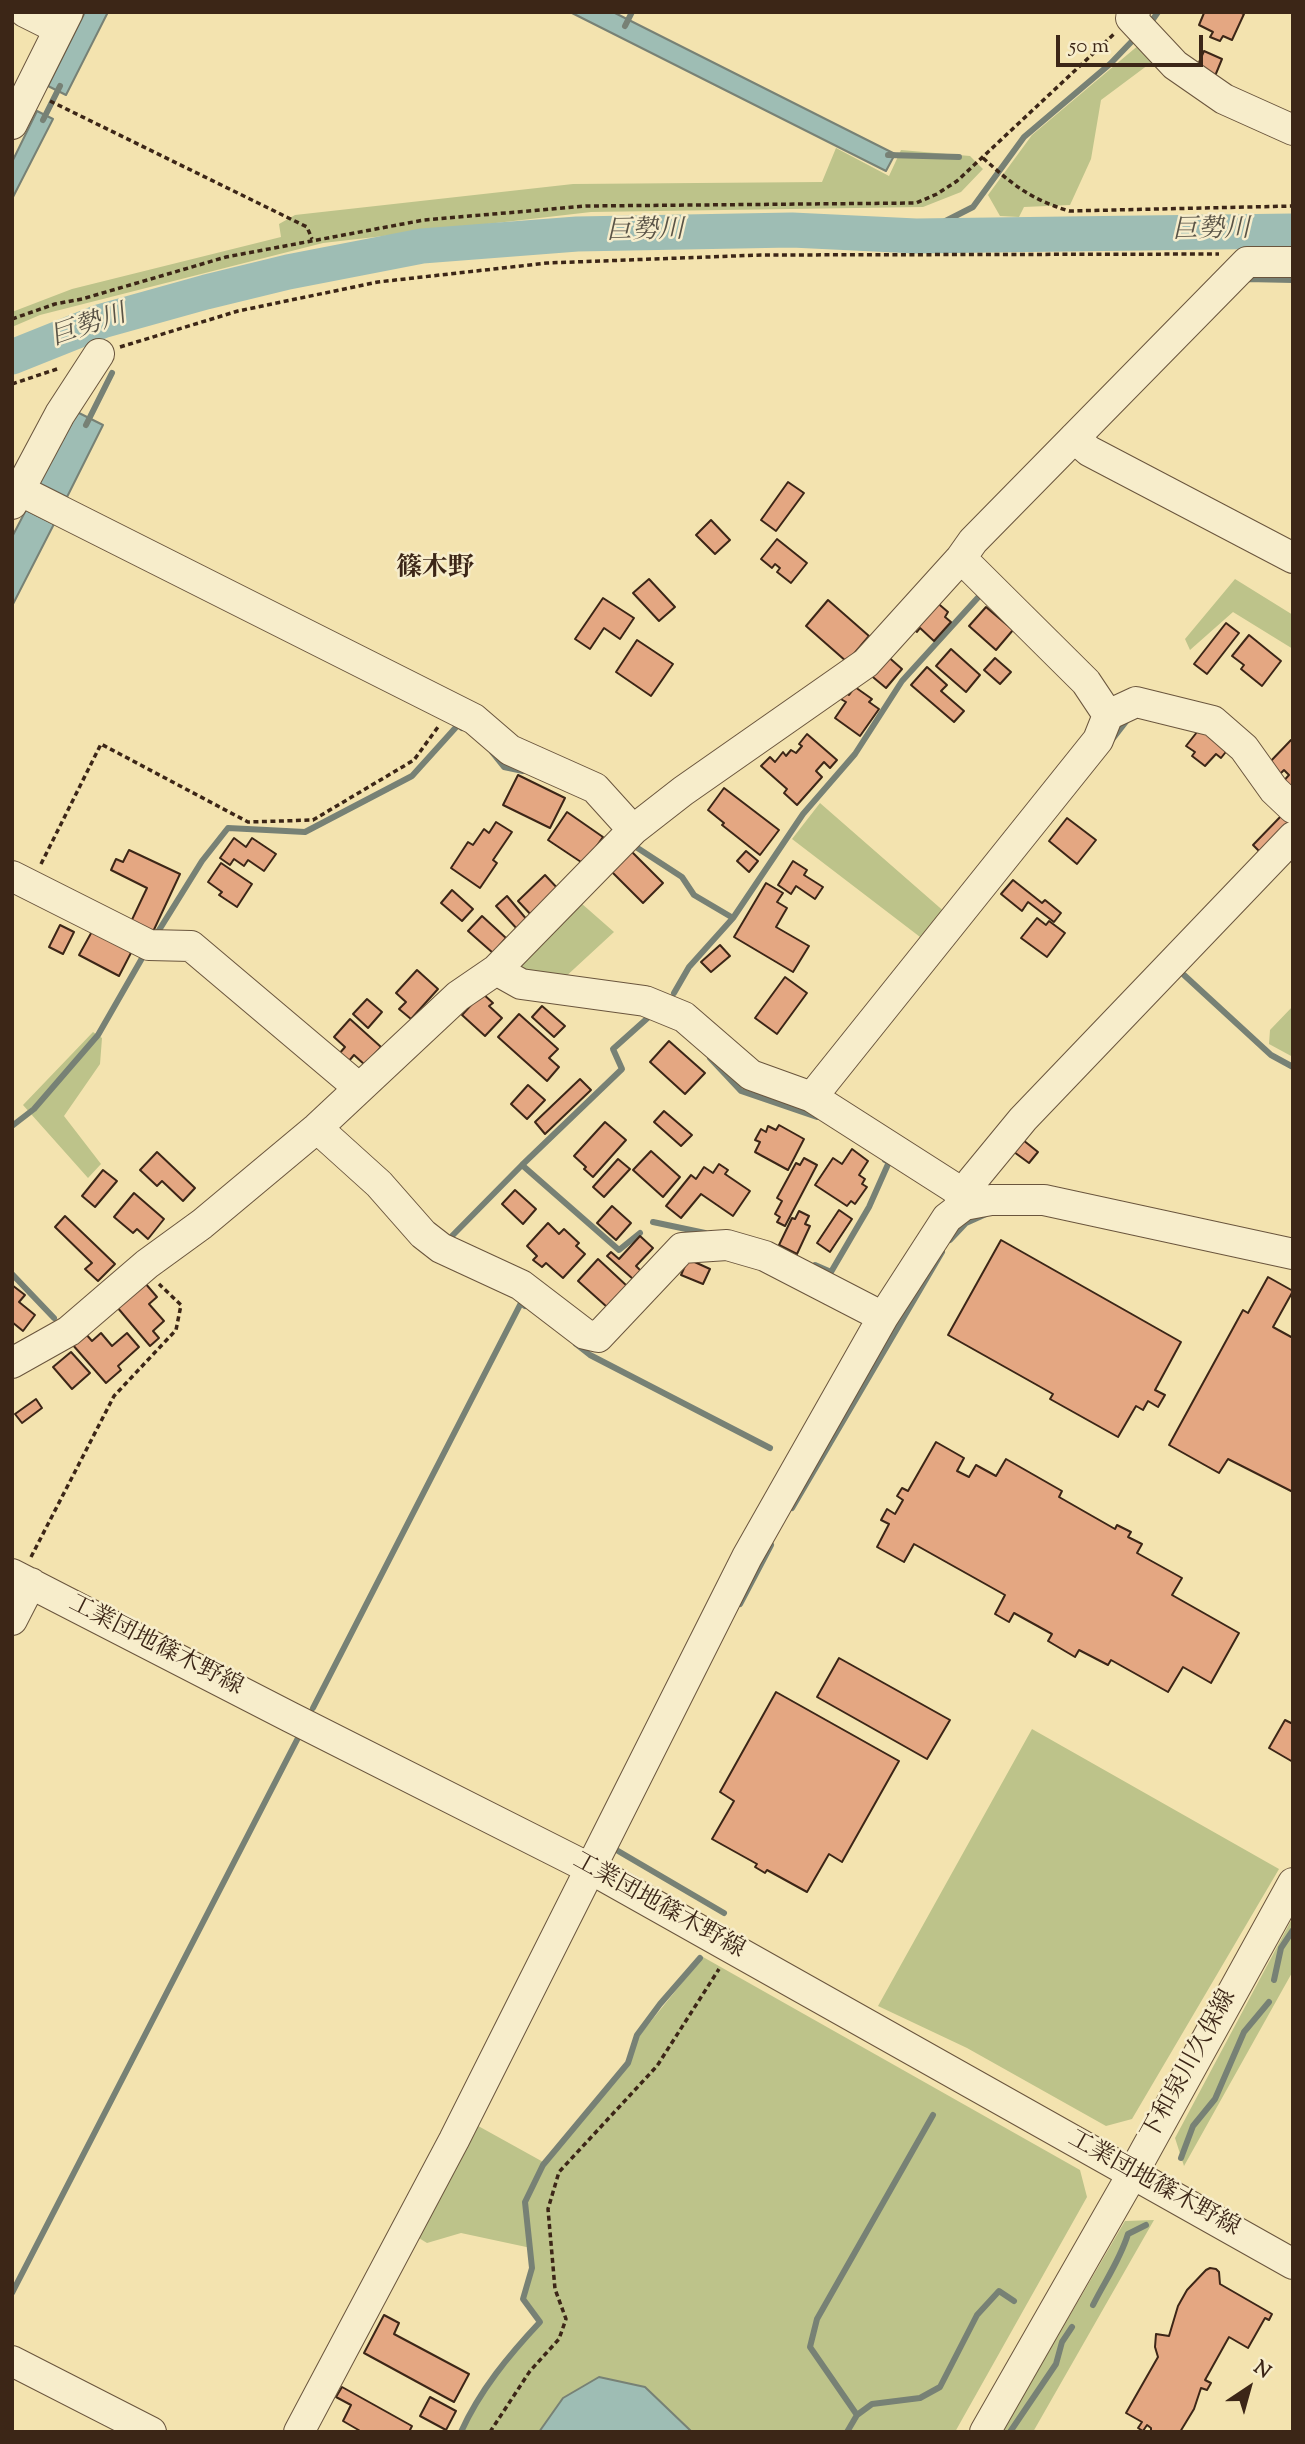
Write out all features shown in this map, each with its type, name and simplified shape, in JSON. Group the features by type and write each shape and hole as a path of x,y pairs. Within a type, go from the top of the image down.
{"street":[{"path":"12,124 64,21 25,12"},
{"path":"1133,15 1152,42 1175,65 1224,99 1293,130"},
{"path":"12,1363 69,1331 147,1264 202,1224 317,1128 458,996 496,970 633,830 683,791 866,663 961,558 973,541 1247,262 1293,262"},
{"path":"99,354 60,414 16,497 474,719 510,750 595,788 633,830"},
{"path":"1074,438 1089,451 1293,558"},
{"path":"961,558 1086,682 1108,715"},
{"path":"813,1097 1098,740 1108,715 1136,702 1213,721 1244,748 1274,790 1293,808"},
{"path":"964,1205 972,1181 1023,1119 1293,837"},
{"path":"21,880 149,945 191,946 359,1088"},
{"path":"496,970 521,984 645,1001 684,1017 751,1075 813,1097 956,1189 964,1205"},
{"path":"317,1128 379,1184 423,1234 441,1248 521,1285 585,1334 598,1337 682,1248 727,1245 765,1256 883,1317"},
{"path":"299,2432 454,2140 747,1557 883,1317 947,1218 964,1205 991,1200 1044,1200 1293,1254"},
{"path":"12,1620 21,1578"},
{"name":"工業団地篠木野線","path":"21,1578 589,1868 1293,2263"},
{"name":"下和泉川久保線","path":"985,2432 1133,2173 1293,1883"},
{"path":"12,2361 151,2432"}],"path":[{"path":"12,319 55,304 82,299 226,257 424,220 586,206 916,203 957,181 984,158 1016,124 1133,15"},
{"path":"57,104 307,227 312,239"},
{"path":"984,158 1006,178 1039,201 1069,211 1293,206"},
{"path":"99,354 238,311 289,300 378,282 547,263 761,255 1146,254 1229,254 1247,262"},
{"path":"12,384 62,367"},
{"path":"21,880 101,744 248,822 313,820 414,760 453,708"},
{"path":"21,1578 114,1396 176,1330 181,1305 156,1282"},
{"path":"490,2432 530,2371 559,2339 566,2319 555,2289 548,2209 559,2172 657,2066 732,1948"}],"green space":[{"path":"1140,44 1156,59 1101,100 1091,159 1070,205 1024,207 1019,217 1000,216 988,195 1032,135"},
{"path":"836,148 889,176 901,150 970,156 983,169 961,192 923,207 591,212 323,243 40,315 12,327 12,312 72,289 281,237 279,224 295,215 573,184 822,182"},
{"path":"1235,579 1293,615 1293,649 1233,612 1190,650 1185,639"},
{"path":"820,803 947,914 924,940 792,839"},
{"path":"573,896 614,932 562,980 527,975 516,955"},
{"path":"1293,1006 1293,1057 1269,1044 1270,1030"},
{"path":"93,1032 102,1038 100,1064 64,1116 101,1164 88,1178 23,1105"},
{"path":"1032,1729 1279,1869 1132,2119 1106,2126 967,2048 878,2006"},
{"path":"1293,1917 1293,1971 1184,2166 1175,2138"},
{"path":"703,1957 1080,2170 1087,2197 955,2432 463,2432 498,2374 542,2321 525,2298 534,2267 531,2248 461,2233 427,2243 414,2235 471,2122 545,2163 629,2064 639,2036"},
{"path":"1154,2220 1033,2432 1002,2432 1125,2221"}],"water":[{"path":"85,12 108,12 66,95 48,86"},
{"path":"570,12 613,12 895,154 886,171"},
{"path":"37,111 53,119 12,199 12,162"},
{"path":"75,411 103,425 67,497 39,483"},
{"path":"26,510 54,524 12,606 12,537"},
{"path":"599,2377 645,2387 692,2432 539,2432 563,2398"}],"building":[{"path":"1202,12 1244,14 1232,40 1223,36 1220,41 1210,37 1213,32 1199,25 1204,13"},
{"path":"1204,51 1222,59 1215,76 1197,67"},
{"path":"788,482 804,493 776,531 761,520"},
{"path":"711,520 730,540 715,554 696,535"},
{"path":"777,539 807,563 791,583 777,572 780,568 775,564 772,568 761,559"},
{"path":"649,579 675,607 659,621 633,593"},
{"path":"603,598 634,618 620,639 604,628 590,649 575,639"},
{"path":"828,600 869,636 847,662 806,626"},
{"path":"934,600 948,612 945,617 951,622 934,641 920,628 917,632 911,626"},
{"path":"986,607 1013,630 996,650 969,626"},
{"path":"1226,623 1239,633 1207,674 1194,664"},
{"path":"1249,635 1281,661 1262,686 1241,669 1244,665 1232,656"},
{"path":"637,640 673,664 651,696 616,672"},
{"path":"951,649 980,675 966,692 936,666"},
{"path":"885,654 902,669 886,688 868,673"},
{"path":"995,658 1011,672 1000,684 984,670"},
{"path":"927,667 947,685 941,691 964,711 954,722 911,685"},
{"path":"855,687 872,699 869,702 879,709 860,736 835,718 846,702 839,698 844,691 849,695"},
{"path":"1201,727 1229,748 1221,758 1216,754 1205,766 1192,756 1195,752 1186,746"},
{"path":"807,734 837,760 830,768 824,762 816,771 822,777 797,805 784,793 787,789 761,766 770,757 775,762 783,752 786,756 791,750 796,753"},
{"path":"1291,740 1293,795 1281,784 1289,775 1284,770 1279,775 1268,764"},
{"path":"518,775 565,798 550,828 503,805"},
{"path":"724,788 779,830 760,855 722,825 724,823 708,810"},
{"path":"567,812 603,837 584,864 548,840"},
{"path":"1282,815 1292,824 1263,855 1253,845"},
{"path":"1067,818 1096,840 1077,864 1049,841"},
{"path":"496,822 512,832 493,860 497,863 480,888 451,868 468,842 473,845 484,829 489,833"},
{"path":"234,838 246,847 252,838 276,854 264,871 248,860 244,866 234,859 230,865 220,858"},
{"path":"129,850 180,874 151,936 129,926 147,888 111,870 116,859 123,862"},
{"path":"631,851 663,883 643,903 611,871"},
{"path":"746,851 758,861 749,872 737,861"},
{"path":"793,861 807,870 804,875 823,887 815,899 796,886 791,894 778,885"},
{"path":"221,863 252,884 237,907 219,895 222,892 208,882"},
{"path":"545,875 560,891 533,917 518,901"},
{"path":"1013,880 1042,903 1045,900 1061,913 1054,922 1028,902 1022,911 1001,894"},
{"path":"766,883 783,893 777,902 787,908 776,927 809,946 793,972 734,937"},
{"path":"452,890 473,909 462,921 441,903"},
{"path":"507,896 528,921 518,930 496,906"},
{"path":"482,916 506,938 493,953 468,931"},
{"path":"1037,918 1046,925 1049,921 1065,933 1047,957 1021,938"},
{"path":"60,925 74,932 63,954 49,947"},
{"path":"95,926 134,947 119,976 79,955"},
{"path":"720,945 730,956 711,972 701,962"},
{"path":"417,970 438,989 411,1019 399,1009 406,1002 396,993"},
{"path":"785,977 807,993 777,1034 755,1018"},
{"path":"482,993 493,1003 489,1006 502,1018 485,1036 462,1015"},
{"path":"367,999 382,1012 368,1028 353,1014"},
{"path":"542,1006 565,1026 554,1037 532,1017"},
{"path":"519,1014 558,1049 549,1058 559,1067 547,1081 498,1037"},
{"path":"350,1019 381,1047 365,1065 354,1055 348,1062 339,1054 345,1047 334,1037"},
{"path":"669,1041 705,1073 685,1094 650,1062"},
{"path":"580,1079 591,1090 545,1134 535,1122"},
{"path":"528,1085 545,1100 527,1119 511,1104"},
{"path":"664,1111 692,1135 681,1146 654,1122"},
{"path":"605,1122 626,1140 593,1177 574,1156"},
{"path":"779,1125 804,1139 788,1170 755,1152 760,1142 755,1140 761,1129 766,1132 768,1126 776,1130"},
{"path":"1023,1140 1038,1152 1029,1163 1014,1152"},
{"path":"852,1149 868,1161 859,1175 865,1179 862,1184 867,1187 855,1204 851,1201 847,1206 815,1185 833,1158 842,1164"},
{"path":"651,1151 680,1177 663,1197 633,1170"},
{"path":"157,1152 195,1188 183,1201 162,1181 157,1186 140,1170"},
{"path":"804,1158 817,1165 785,1226 777,1222 780,1217 775,1214 782,1201 777,1198 796,1163 800,1165"},
{"path":"618,1159 630,1169 604,1197 593,1187"},
{"path":"719,1164 728,1170 725,1174 750,1191 733,1216 701,1194 681,1218 666,1206 691,1175 696,1179 704,1167 713,1173"},
{"path":"103,1170 117,1181 95,1207 82,1196"},
{"path":"515,1190 536,1209 523,1224 502,1204"},
{"path":"134,1193 164,1219 148,1239 137,1229 133,1233 114,1217"},
{"path":"612,1206 631,1223 616,1240 597,1223"},
{"path":"839,1210 852,1219 830,1252 817,1243"},
{"path":"799,1211 809,1216 805,1224 810,1226 797,1254 779,1245 792,1218 795,1219"},
{"path":"65,1216 115,1264 98,1281 85,1269 92,1263 55,1227"},
{"path":"548,1223 559,1234 564,1229 579,1243 576,1246 585,1254 563,1278 546,1263 542,1267 533,1260 537,1256 527,1246"},
{"path":"640,1236 653,1248 636,1266 641,1271 633,1279 607,1256 611,1252 619,1259"},
{"path":"1001,1240 1181,1342 1155,1390 1165,1395 1158,1407 1148,1401 1143,1410 1136,1406 1118,1437 1050,1399 1053,1394 948,1335"},
{"path":"598,1259 627,1286 607,1307 578,1281"},
{"path":"688,1259 710,1269 703,1284 681,1275"},
{"path":"1268,1277 1293,1291 1273,1327 1293,1338 1293,1492 1228,1459 1219,1473 1169,1445 1243,1310 1248,1313"},
{"path":"145,1283 157,1297 149,1304 164,1321 153,1331 159,1338 150,1346 117,1307"},
{"path":"12,1285 25,1295 19,1302 35,1315 23,1331 12,1322"},
{"path":"85,1333 92,1341 101,1333 112,1346 127,1333 139,1347 118,1366 121,1370 106,1383 72,1344"},
{"path":"71,1352 90,1373 72,1389 53,1367"},
{"path":"36,1399 42,1408 22,1423 15,1414"},
{"path":"936,1442 964,1458 957,1471 969,1477 976,1465 996,1476 1006,1459 1062,1491 1059,1497 1115,1529 1117,1525 1131,1532 1128,1537 1142,1544 1137,1553 1182,1578 1172,1595 1239,1633 1211,1683 1183,1667 1168,1692 1111,1660 1108,1665 1079,1650 1075,1657 1048,1641 1052,1634 1014,1613 1009,1622 995,1614 1005,1595 914,1544 904,1562 877,1547 889,1524 881,1520 887,1509 895,1514 903,1500 897,1496 902,1488 908,1491"},
{"path":"839,1658 950,1720 927,1759 817,1697"},
{"path":"776,1692 899,1761 842,1862 829,1854 807,1892 767,1870 765,1873 755,1867 757,1864 712,1839 734,1801 720,1792"},
{"path":"1285,1720 1293,1724 1293,1762 1269,1748"},
{"path":"1210,2268 1219,2272 1220,2284 1272,2314 1269,2320 1265,2318 1248,2348 1229,2337 1205,2380 1211,2383 1207,2390 1201,2388 1194,2409 1180,2432 1151,2432 1147,2425 1143,2431 1138,2428 1142,2422 1126,2413 1158,2357 1155,2347 1156,2334 1169,2336 1178,2306 1187,2290"},
{"path":"384,2315 399,2323 394,2334 469,2374 454,2402 364,2353"},
{"path":"342,2387 412,2426 409,2432 362,2432 343,2421 351,2405 336,2397"},
{"path":"430,2397 456,2411 446,2430 420,2416"}],"waterway":[{"path":"625,26 632,12"},
{"path":"1149,25 1158,12"},
{"path":"916,236 973,207 1024,137 1110,64 1136,37"},
{"path":"43,120 60,86"},
{"path":"888,155 959,157"},
{"name":"巨勢川","path":"12,357 102,321 206,292 288,272 422,246 577,234 792,230 916,236 1293,231"},
{"path":"1244,283 1247,279 1293,280"},
{"path":"86,425 112,373"},
{"path":"674,993 689,967 733,918 803,814 855,754 902,681 983,592"},
{"path":"1111,741 1128,719"},
{"path":"156,935 202,861 228,828 305,832 412,776 458,725 462,728"},
{"path":"492,752 504,767 523,771"},
{"path":"636,847 682,877 694,895 733,918"},
{"path":"12,1126 34,1109 98,1035 145,953"},
{"path":"1184,975 1271,1055 1293,1067"},
{"path":"447,1241 622,1069 613,1049 651,1015 654,1017"},
{"path":"710,1058 741,1091 817,1117"},
{"path":"815,1265 831,1272 869,1207 889,1162 885,1160"},
{"path":"522,1165 619,1250 640,1233"},
{"path":"950,1240 966,1223 986,1214"},
{"path":"653,1222 705,1233"},
{"path":"792,1508 942,1252"},
{"path":"12,1274 54,1318"},
{"path":"313,1708 521,1303 525,1306"},
{"path":"576,1344 590,1355 770,1448"},
{"path":"740,1604 771,1545"},
{"path":"12,2293 299,1736"},
{"path":"614,1846 613,1848 724,1913"},
{"path":"1274,1980 1281,1948 1293,1930"},
{"path":"461,2432 496,2374 540,2322 523,2299 532,2268 525,2202 543,2165 628,2063 637,2035 700,1958"},
{"path":"1181,2158 1193,2126 1215,2099 1244,2032 1269,2002"},
{"path":"847,2432 857,2415 810,2347 817,2319 933,2115"},
{"path":"1093,2305 1117,2262 1128,2234 1146,2225"},
{"path":"857,2415 872,2404 920,2398 940,2387 977,2315 999,2291 1014,2301"},
{"path":"1010,2432 1056,2364 1062,2342 1072,2327"}],"district":[{"name":"篠木野","path":"435,571"}]}
